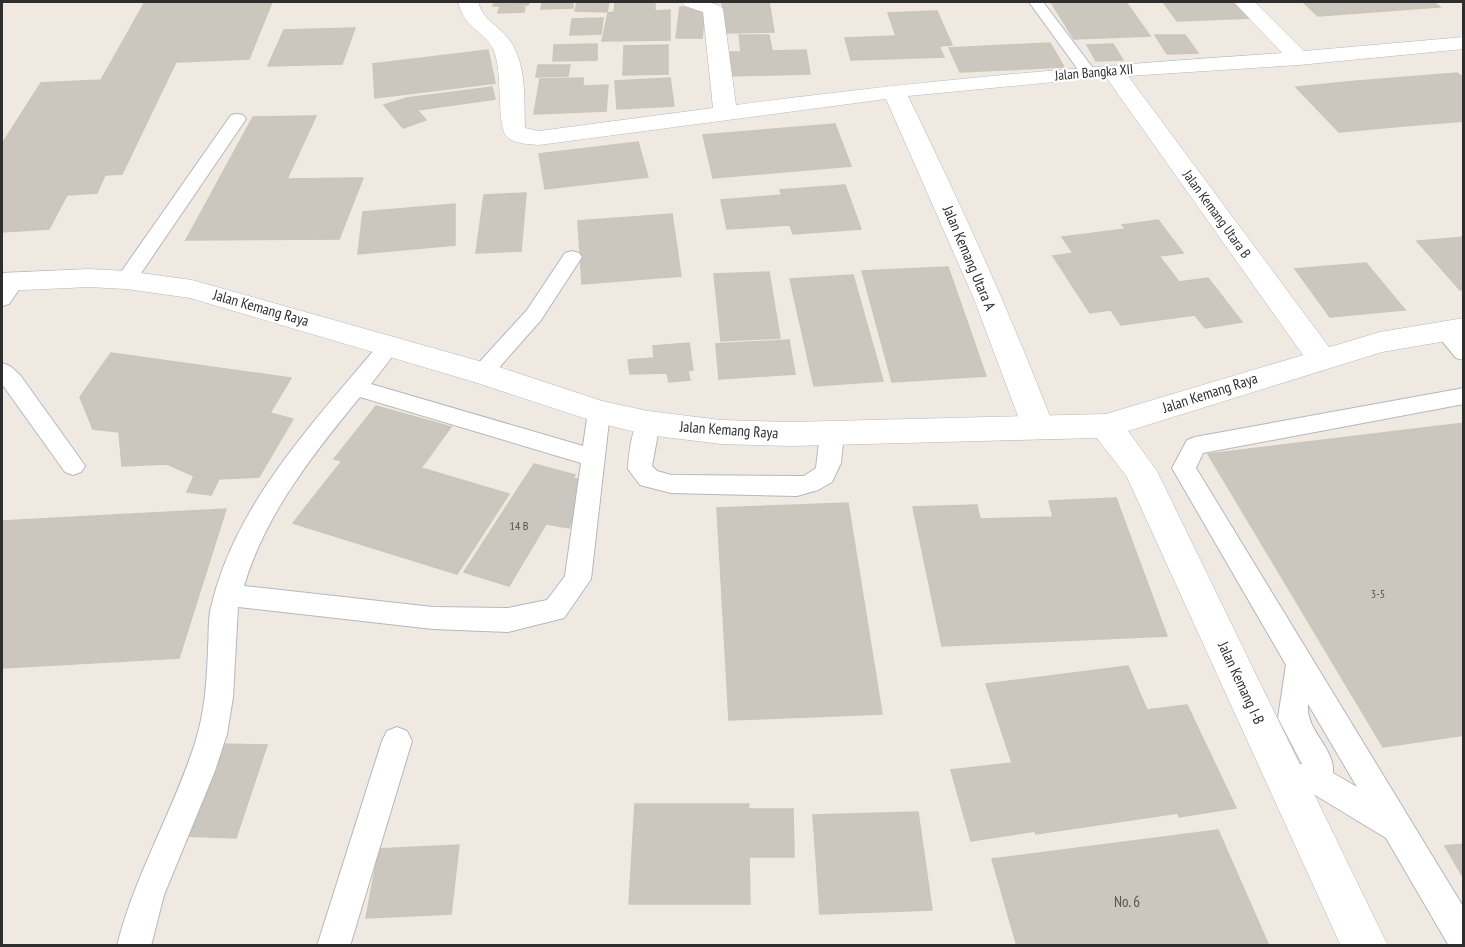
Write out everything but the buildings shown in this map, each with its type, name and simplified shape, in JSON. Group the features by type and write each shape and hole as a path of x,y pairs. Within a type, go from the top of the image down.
{"street":[{"path":"468,2 470,13 504,50 509,68 513,129 517,135 539,138 724,112 713,9 692,2"},
{"path":"1244,2 1299,58"},
{"name":"Jalan Bangka XII","path":"724,112 1100,71 1299,58 1464,43"},
{"name":"Jalan Kemang Utara B","path":"1100,71 1321,358"},
{"name":"Jalan Kemang Utara A","path":"894,92 935,177 1009,350 1038,427"},
{"name":"Jalan Kemang Raya","path":"6,287 89,278 126,280 192,289 284,314 388,348 482,373 599,412 648,423 721,432 832,434 1106,426 1321,358 1380,342 1454,329"},
{"name":"Jalan Kemang I-B","path":"1106,426 1140,471 1300,779 1365,945"}],"lane":[{"path":"1036,2 1100,71"},
{"path":"126,280 237,119"},
{"path":"482,373 534,315 572,257"},
{"path":"1454,329 1464,353"},
{"path":"134,945 141,914 212,736 218,714 224,613 234,575 253,529 317,434 388,348"},
{"path":"2,371 12,381 73,466"},
{"path":"356,387 592,458"},
{"path":"1464,396 1195,446 1184,468 1464,940"},
{"path":"229,596 433,618 507,620 555,609 578,579 599,412"},
{"path":"648,423 641,452 640,469 649,478 671,484 797,487 816,483 827,473 832,434"},
{"path":"1299,664 1292,718 1316,759 1319,771 1300,779"},
{"path":"333,945 397,741"},
{"path":"1300,779 1397,828"}]}
